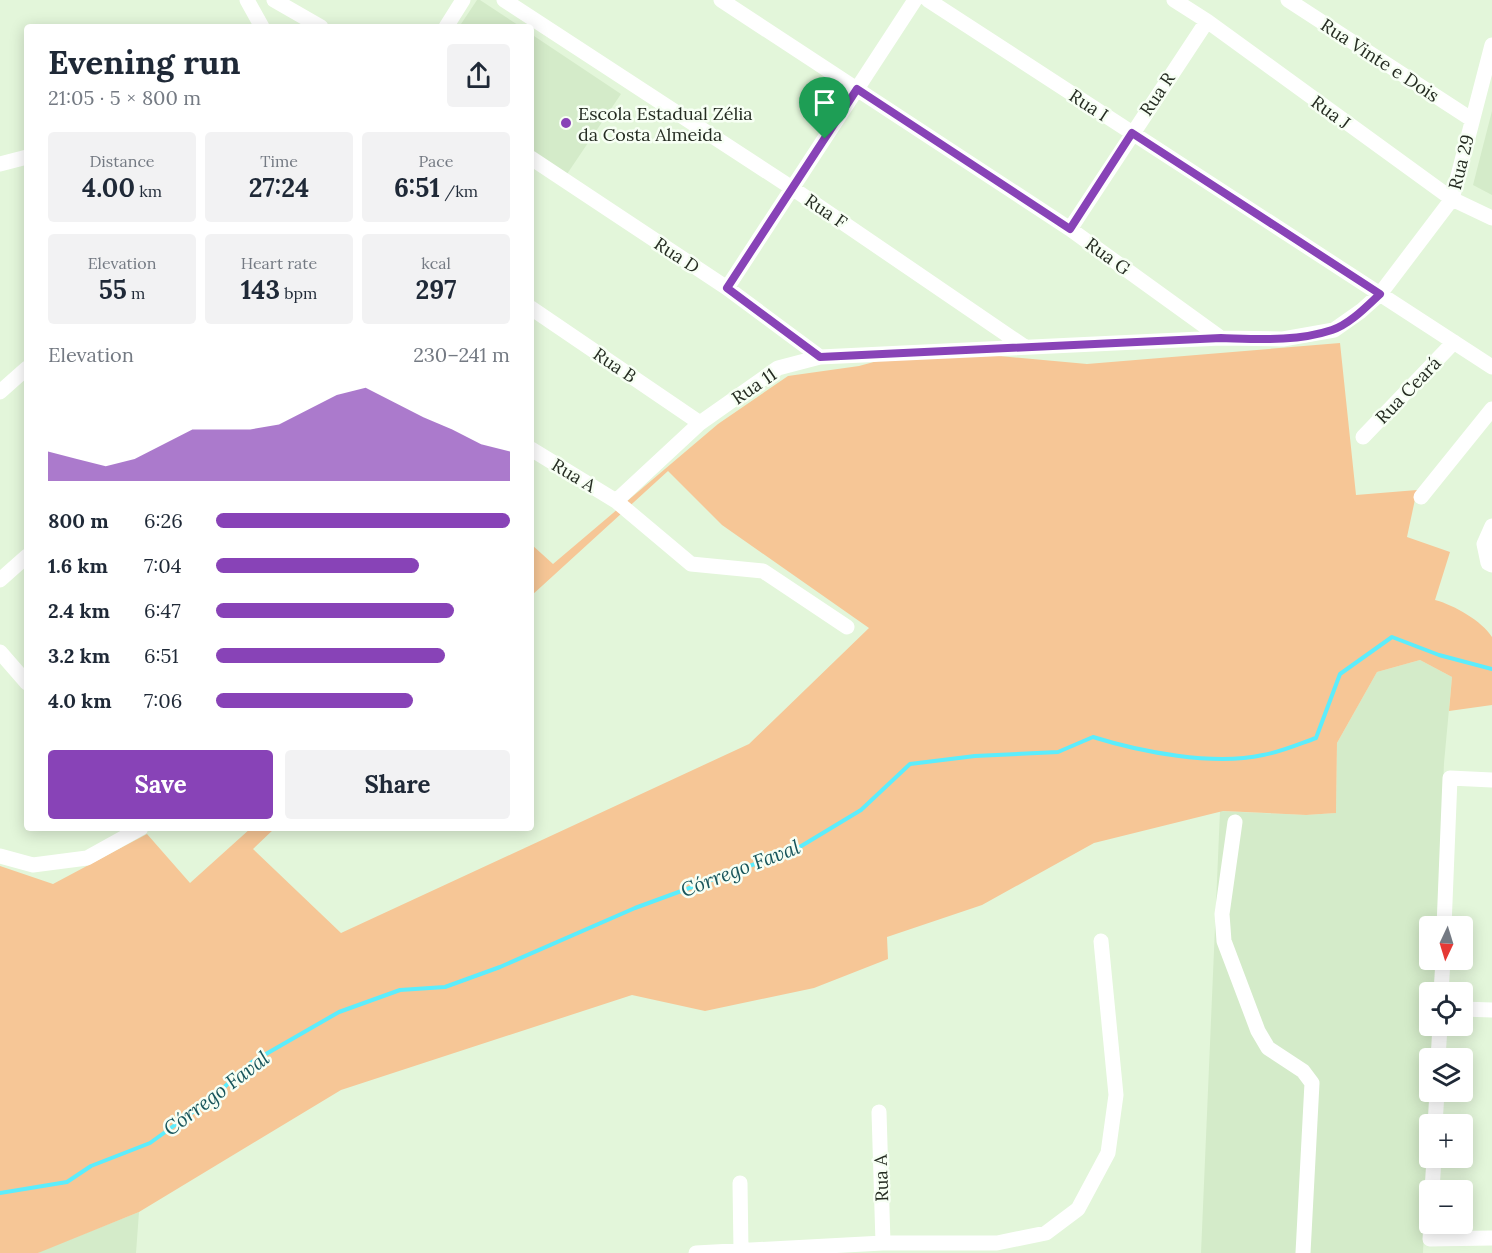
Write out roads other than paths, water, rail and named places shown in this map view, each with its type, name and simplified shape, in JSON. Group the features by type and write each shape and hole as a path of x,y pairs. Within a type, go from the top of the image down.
{"street":[{"path":"247,0 260,24"},
{"path":"274,0 316,24"},
{"path":"448,24 463,0"},
{"name":"Rua F","path":"504,0 792,188 1025,347"},
{"name":"Rua G","path":"721,0 1070,229 1221,338"},
{"path":"727,288 915,0"},
{"name":"Rua I","path":"928,0 1492,367"},
{"name":"Rua J","path":"1174,0 1207,21 1452,199 1492,218"},
{"name":"Rua Vinte e Dois","path":"1288,0 1471,119"},
{"name":"Rua R","path":"1070,229 1207,21"},
{"name":"Rua 29","path":"1380,294 1452,199 1492,45"},
{"path":"2,165 24,158"},
{"name":"Rua D","path":"534,160 727,288 820,357"},
{"name":"Rua 11","path":"616,501 700,423 778,368 820,357 1221,338 1283,339 1334,330 1380,294"},
{"name":"Rua B","path":"534,310 700,423"},
{"name":"Rua Ceará","path":"1362,437 1454,342"},
{"path":"0,392 24,371"},
{"path":"1420,497 1492,409"},
{"name":"Rua A","path":"534,451 616,501 691,564 764,571 847,627"},
{"path":"1492,526 1484,544 1488,563 1492,565"},
{"path":"0,580 24,559"},
{"path":"0,652 24,680"},
{"path":"1444,916 1450,778 1492,780"},
{"path":"1235,822 1222,914 1224,941 1258,1031 1268,1048 1303,1071 1312,1083 1303,1253"},
{"path":"0,856 33,865 87,858 136,831"},
{"path":"696,1253 883,1243 997,1243 1046,1233 1078,1209 1108,1153 1116,1095 1101,941"},
{"path":"1473,1009 1492,1010"},
{"name":"Rua A","path":"879,1112 883,1243"},
{"path":"740,1183 741,1251"},
{"path":"1430,1234 1430,1239 1492,1238"}],"waterway":[{"name":"Córrego Faval","path":"0,1193 67,1182 91,1166 150,1143 211,1099 252,1062 339,1012 400,990 445,987 500,967 635,908 798,848 861,810 910,764 975,756 1058,752 1093,737 1133,748 1177,756 1222,759 1263,755 1316,738 1340,674 1392,637 1439,655 1492,669"}],"place":[{"name":"Escola Estadual Zélia da Costa Almeida","path":"566,123"}]}
